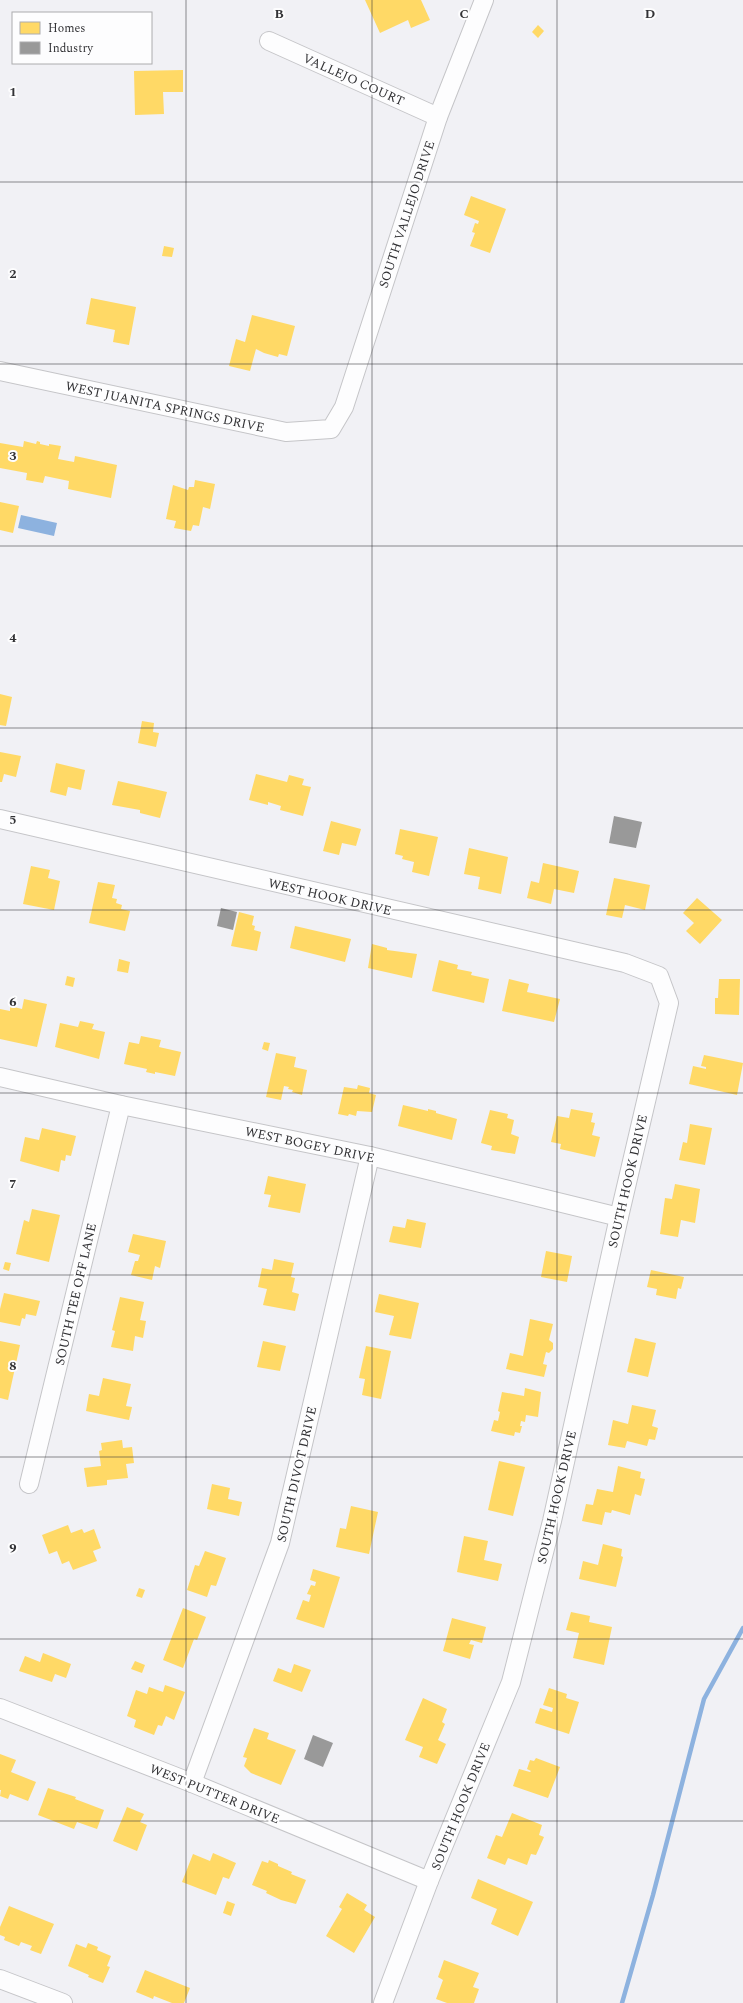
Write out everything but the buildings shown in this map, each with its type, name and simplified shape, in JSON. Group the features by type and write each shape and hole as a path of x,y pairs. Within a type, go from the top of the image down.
{"street":[{"name":"SOUTH VALLEJO DRIVE","path":"331,429 344,408 438,117 484,0"},
{"name":"VALLEJO COURT","path":"269,41 438,117"},
{"name":"WEST JUANITA SPRINGS DRIVE","path":"0,371 286,432 331,429"},
{"name":"WEST HOOK DRIVE","path":"0,819 625,963 659,976"},
{"name":"SOUTH HOOK DRIVE","path":"383,2003 429,1881 511,1682 552,1521 619,1217 669,1003 659,976"},
{"name":"WEST BOGEY DRIVE","path":"0,1077 121,1105 370,1156 619,1217"},
{"name":"SOUTH TEE OFF LANE","path":"29,1484 121,1105"},
{"name":"SOUTH DIVOT DRIVE","path":"192,1783 280,1543 370,1156"},
{"name":"WEST PUTTER DRIVE","path":"0,1708 192,1783 429,1881"},
{"path":"0,1979 63,2003"}],"water":[{"path":"21,515 57,523 54,536 18,528"}],"waterway":[{"path":"622,2003 653,1895 704,1699 743,1628"}]}
